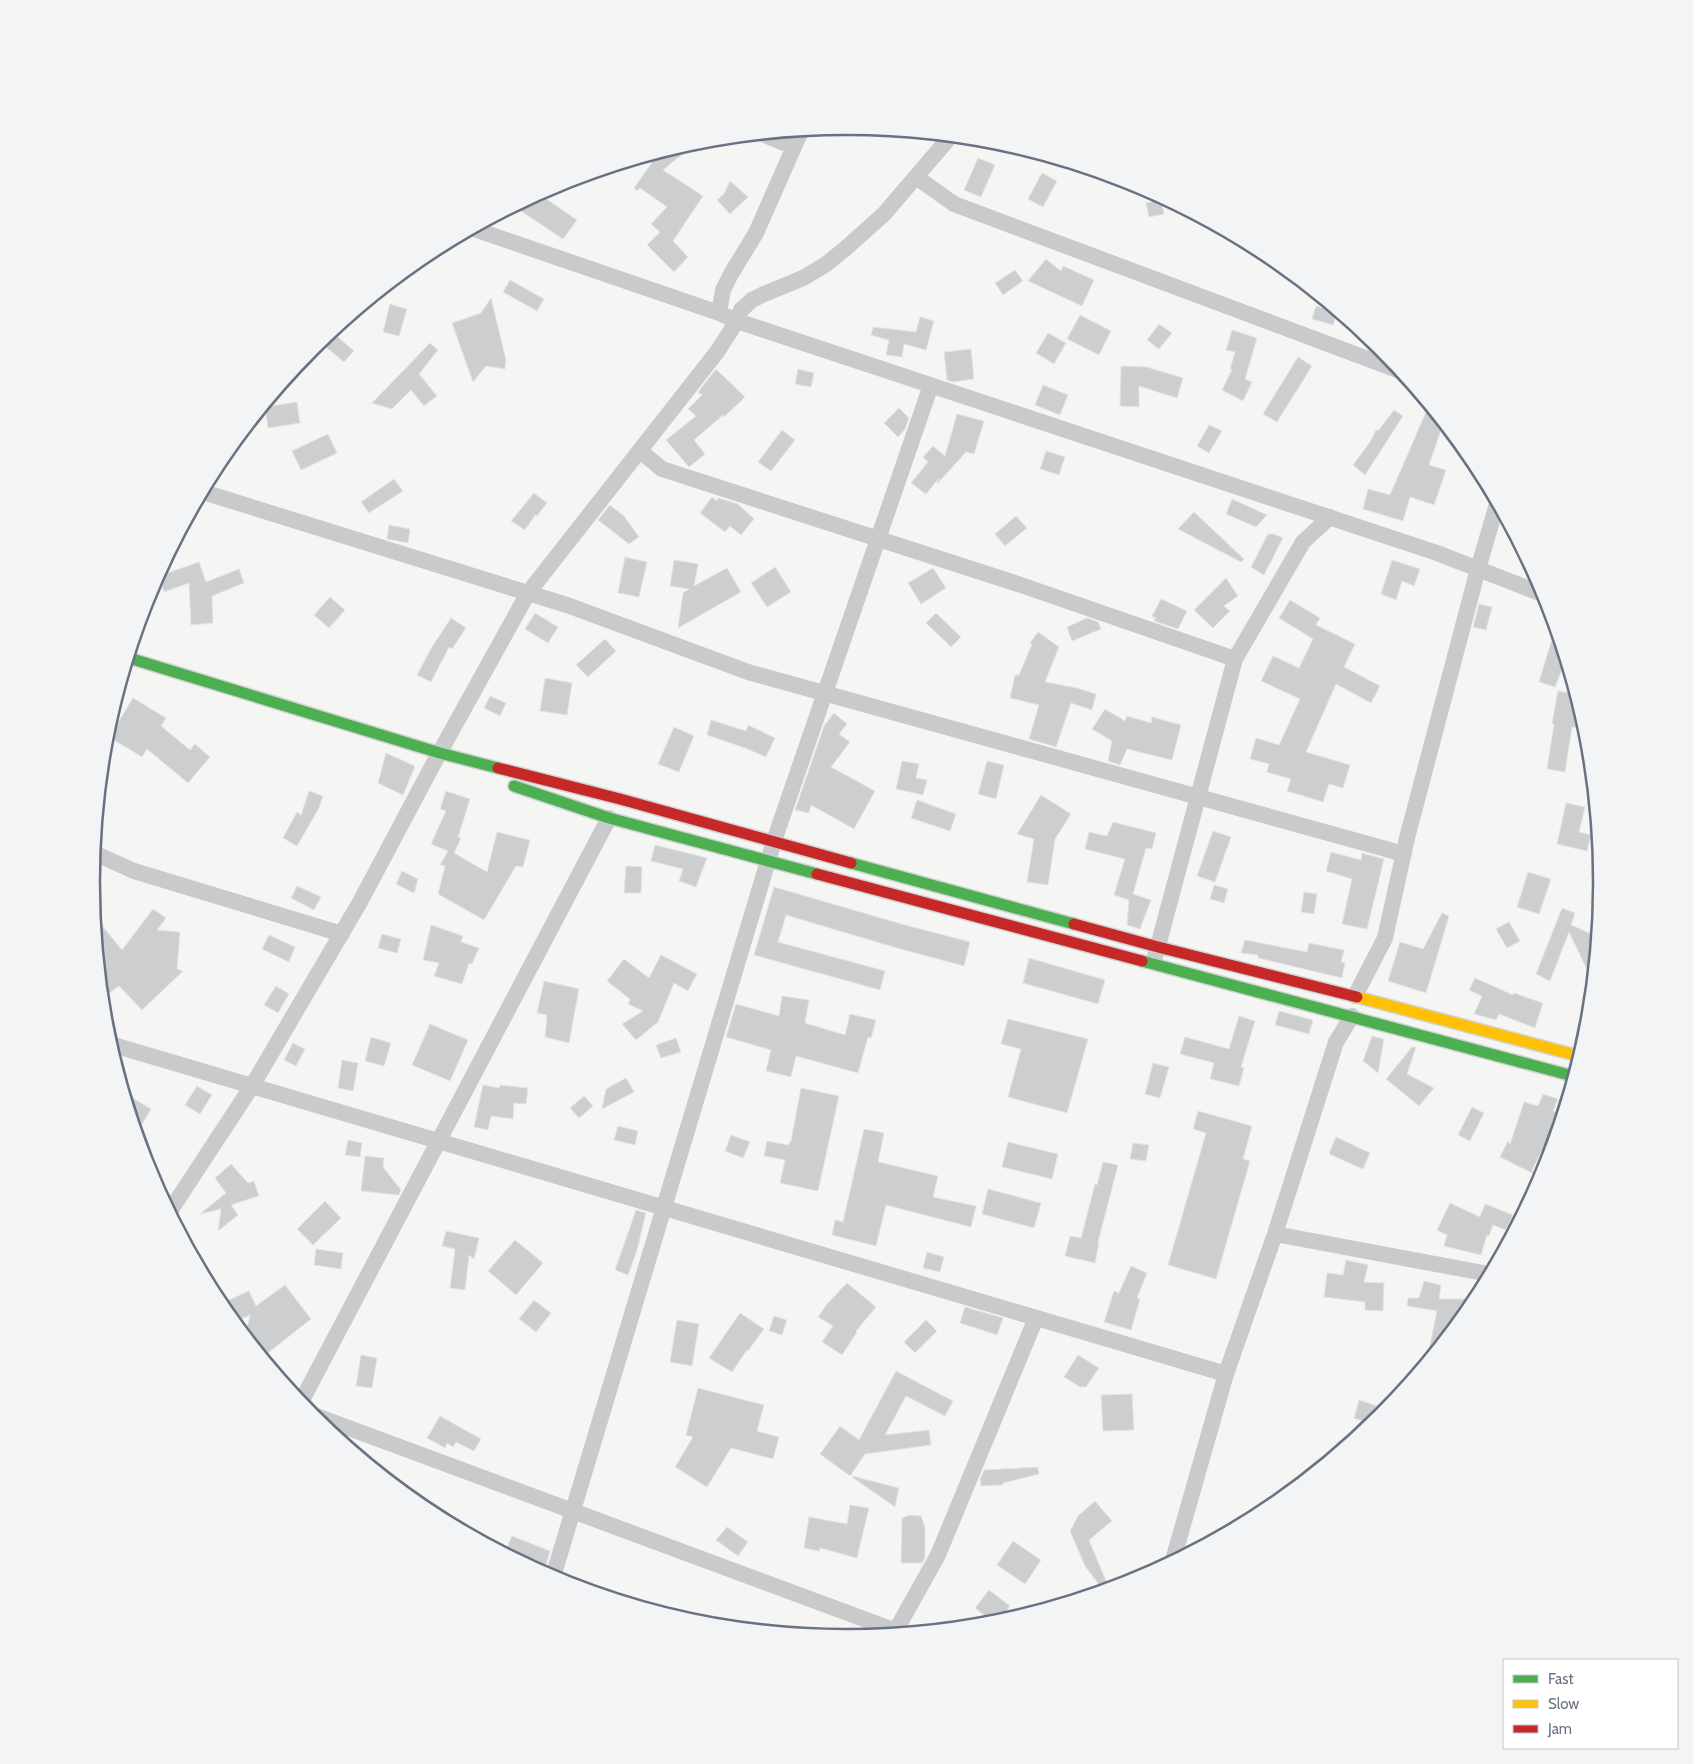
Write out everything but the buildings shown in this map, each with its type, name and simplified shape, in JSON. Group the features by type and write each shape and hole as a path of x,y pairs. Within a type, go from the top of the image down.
{"street":[{"path":"719,313 723,290 756,233 798,137"},
{"path":"775,139 794,147"},
{"path":"174,1205 252,1086 342,934 528,593 718,352 737,321 741,310 752,300 803,278 846,248 884,214 946,142"},
{"path":"916,177 954,204 1385,365"},
{"path":"481,231 719,313 737,321 1437,553 1534,591"},
{"path":"555,1569 774,841 931,385"},
{"path":"640,450 662,468 1021,585 1235,659"},
{"path":"209,494 567,605 748,672 1404,854"},
{"path":"1355,996 1385,938 1404,854 1495,512"},
{"path":"1152,963 1158,947 1235,659 1304,542 1330,517"},
{"path":"134,660 438,756 609,818 1568,1075"},
{"path":"283,717 620,799 1158,947 1355,996 1573,1054"},
{"path":"305,1395 609,818"},
{"path":"101,856 134,871 342,934"},
{"path":"1175,1553 1226,1374 1275,1234 1336,1042 1352,1016"},
{"path":"118,1046 664,1206 1226,1374"},
{"path":"1275,1234 1482,1273"},
{"path":"900,1626 938,1555 1036,1318"},
{"path":"331,1422 885,1627"}],"traffic: fast":[{"path":"134,660 440,753 498,768"},
{"path":"514,786 609,818 817,874"},
{"path":"851,863 1074,924"},
{"path":"1142,961 1568,1075"}],"traffic: slow":[{"path":"1357,997 1573,1054"}],"traffic: jam":[{"path":"498,768 620,799 851,863"},
{"path":"817,874 1142,961"},
{"path":"1074,924 1357,997"}]}
